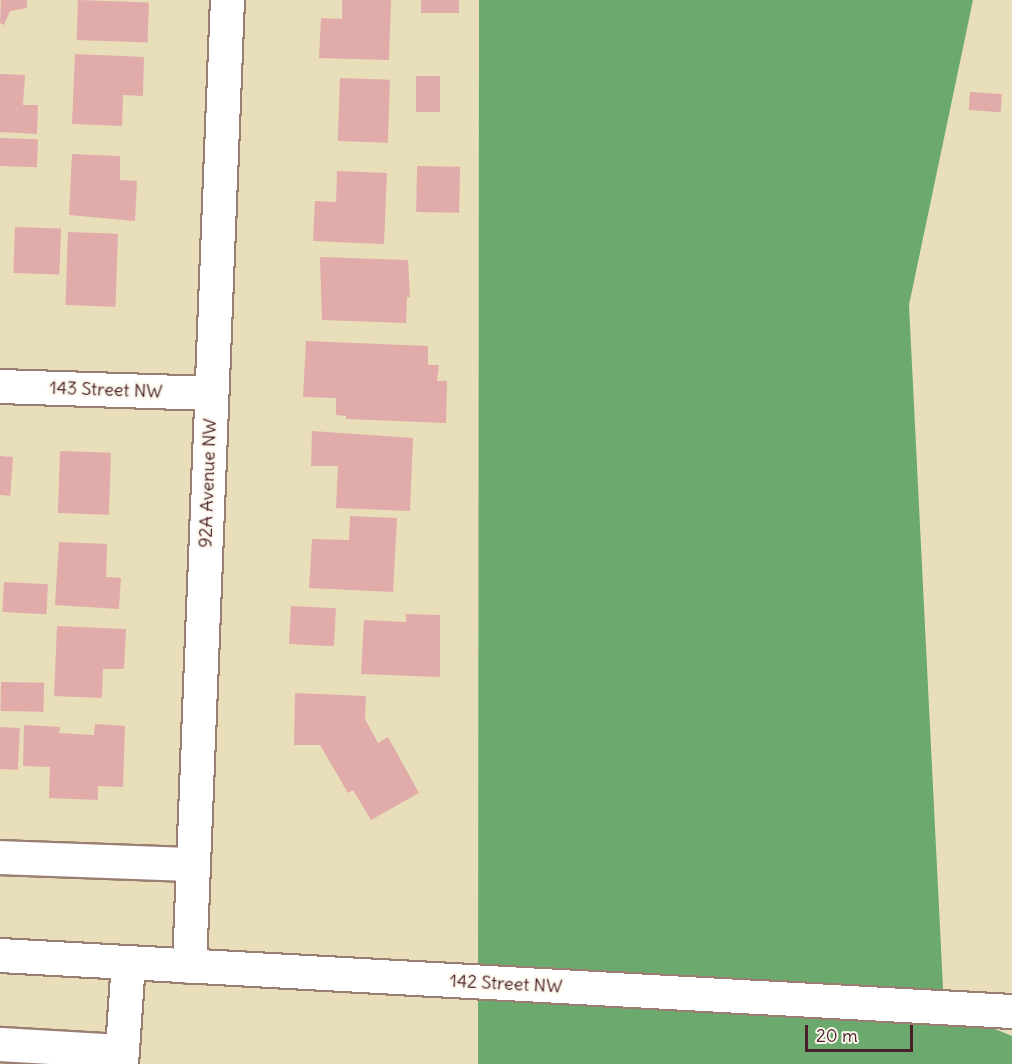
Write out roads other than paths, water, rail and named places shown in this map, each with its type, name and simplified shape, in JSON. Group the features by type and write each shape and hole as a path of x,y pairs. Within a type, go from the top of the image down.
{"street":[{"name":"92A Avenue NW","path":"189,966 227,0"},
{"name":"143 Street NW","path":"0,386 212,393"},
{"path":"0,857 193,864"},
{"name":"142 Street NW","path":"0,955 1012,1011"},
{"path":"0,1044 121,1057 128,962"}]}
